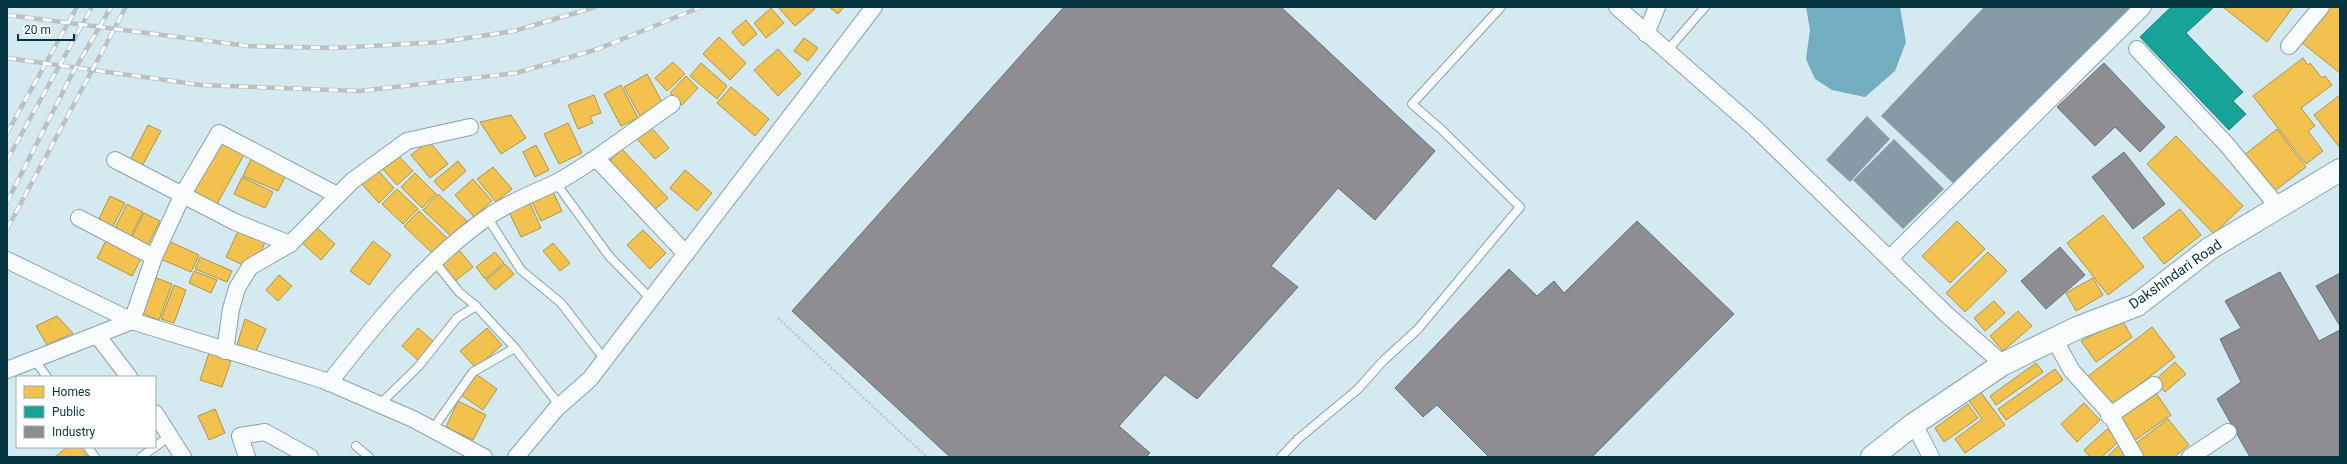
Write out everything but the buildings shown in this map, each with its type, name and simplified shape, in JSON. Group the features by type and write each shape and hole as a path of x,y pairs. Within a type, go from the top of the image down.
{"street":[{"path":"516,457 560,406 590,379 874,7"},
{"path":"1617,7 1755,128 1946,314 2003,364"},
{"path":"1646,34 1657,7"},
{"path":"1890,258 2143,7"},
{"path":"2289,46 2321,7"},
{"path":"2137,49 2227,145 2279,208"},
{"path":"329,383 372,329 434,261 487,217 505,205 556,183 596,158 672,104"},
{"path":"226,351 231,309 237,288 250,267 290,244 352,181 407,141 470,127"},
{"path":"7,370 132,321 154,257 183,194 220,133 337,195"},
{"path":"596,158 686,254"},
{"path":"115,160 235,222 290,244"},
{"name":"Dakshindari Road","path":"1872,457 1914,424 2003,364 2077,328 2137,305 2209,250 2340,170"},
{"path":"79,218 154,257"},
{"path":"7,260 132,321 329,383 432,430 484,457"},
{"path":"97,335 128,376"},
{"path":"2054,339 2072,371 2109,412 2109,416 2135,457"},
{"path":"2109,416 2154,386"},
{"path":"156,415 183,457"},
{"path":"1914,424 1931,457"},
{"path":"247,457 240,436 265,432 310,457"},
{"path":"2190,457 2228,432"}],"lane":[{"path":"1281,457 1298,439 1358,389 1383,361 1418,329 1520,207 1442,130 1412,104 1501,7"},
{"path":"1667,51 1705,7"},
{"path":"556,183 609,256 651,299"},
{"path":"487,217 521,270 561,303 605,360"},
{"path":"434,261 459,292 476,306 515,348 560,406"},
{"path":"379,405 418,367 457,318 476,306"},
{"path":"432,430 473,372 515,348"},
{"path":"34,359 46,376"},
{"path":"156,446 170,436"},
{"path":"356,446 369,457"},
{"path":"89,448 95,457"},
{"path":"141,457 153,448"}],"path":[{"path":"778,318 927,457"}],"water":[{"path":"1806,7 1900,7 1906,42 1895,71 1865,97 1832,90 1815,79 1806,59 1810,30"}],"railway":[{"path":"7,133 77,7"},
{"path":"7,160 92,7"},
{"path":"7,202 71,76 111,7"},
{"path":"7,229 126,7"},
{"path":"7,15 248,46 335,48 441,42 514,31 596,7"},
{"path":"7,58 201,85 360,91 516,73 598,49 701,7"}]}
